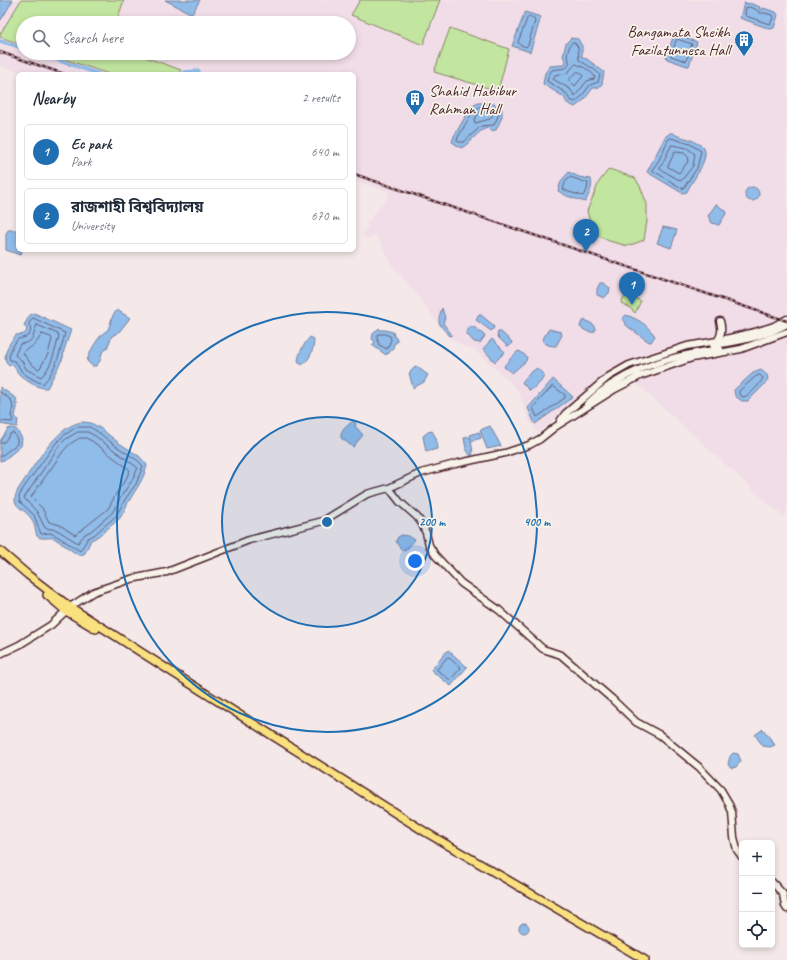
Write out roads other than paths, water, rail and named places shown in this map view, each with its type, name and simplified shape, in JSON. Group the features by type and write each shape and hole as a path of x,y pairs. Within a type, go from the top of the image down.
{"main road":[{"path":"555,427 565,414 608,377 629,365 687,346 755,332 774,326 787,319"},
{"path":"717,341 721,334 722,327 720,321"},
{"path":"582,410 590,398 608,381 629,370 659,358 695,348 726,344 758,336 787,324"},
{"path":"578,404 631,373 661,362 696,352 727,348 759,340 787,329"},
{"path":"0,654 19,645 51,624 68,609 93,592 117,584 168,572 249,540 323,521 367,494 389,488 421,473 505,453 529,445 614,389 640,376 692,358 741,349 787,332"},
{"path":"389,488 400,502 422,524 429,545 435,555 461,583 499,610 543,649 561,655 636,722 660,734 699,767 721,790 728,802 732,812 734,838 739,853"},
{"path":"0,551 68,609 427,833 645,960"},
{"path":"0,557 68,609 425,836 636,960"},
{"path":"775,885 783,894 787,909"}],"water":[{"path":"0,0 13,0 1,20 0,20"},
{"path":"165,0 200,0 192,14"},
{"path":"744,3 760,7 759,9 762,10 763,8 776,12 778,15 774,28 770,29 740,18"},
{"path":"525,12 541,17 530,52 512,46"},
{"path":"675,34 697,42 689,66 667,59 666,56"},
{"path":"571,38 578,39 582,46 582,57 604,72 602,84 598,88 593,88 584,100 575,107 567,103 564,97 543,84 545,73 550,66 563,65 566,62 563,56 566,43"},
{"path":"478,103 496,105 502,109 502,117 496,130 491,131 488,128 484,129 461,148 452,142 454,136 471,107"},
{"path":"670,133 691,140 702,146 705,151 705,157 700,170 687,192 682,193 647,172 665,137"},
{"path":"569,172 579,177 591,179 591,188 585,202 567,196 558,191 561,181"},
{"path":"752,187 757,189 759,194 757,199 752,201 747,199 745,194 747,189"},
{"path":"716,204 727,212 719,225 712,223 708,216"},
{"path":"663,227 677,230 671,248 657,243"},
{"path":"8,230 16,230 16,252 22,252 20,255 6,250 6,234"},
{"path":"600,283 603,283 610,288 609,293 604,298 597,295 597,289"},
{"path":"442,308 445,318 443,323 452,335 450,336 443,329 439,321"},
{"path":"117,310 130,318 119,332 112,336 107,348 102,353 100,361 96,366 92,366 87,361 90,353 98,339 108,330 113,315"},
{"path":"34,313 71,330 64,350 63,358 47,388 37,386 26,380 19,374 12,364 9,366 5,358 6,350 11,342 16,335 25,333 27,329 24,325 30,315"},
{"path":"479,315 493,325 494,328 491,331 476,320"},
{"path":"626,315 649,328 655,336 651,342 627,326 622,319"},
{"path":"585,320 594,325 596,329 594,332 588,332 580,327 581,323"},
{"path":"470,327 474,327 485,336 480,343 474,342 466,333"},
{"path":"379,328 380,330 393,332 397,339 397,342 394,344 393,348 386,355 372,345 375,342 372,339 373,334"},
{"path":"549,329 561,332 562,335 556,346 548,345 542,340"},
{"path":"498,332 501,332 512,342 511,345 507,346 497,336"},
{"path":"310,337 314,339 313,347 309,357 302,365 298,361 299,354"},
{"path":"492,339 505,352 495,362 483,349"},
{"path":"518,351 527,357 526,361 512,373 504,366"},
{"path":"416,366 428,375 424,382 413,388 409,373"},
{"path":"537,368 544,375 536,386 529,390 522,382"},
{"path":"761,370 767,375 768,379 748,401 742,401 735,396 734,390 753,373"},
{"path":"553,379 573,397 535,424 528,408"},
{"path":"0,387 17,399 15,403 18,404 15,416 18,420 17,427 0,424"},
{"path":"353,421 356,423 355,426 363,435 353,447 341,438 341,435 344,428"},
{"path":"83,422 91,423 100,428 139,456 147,465 142,479 120,518 101,534 91,540 85,553 78,555 54,538 43,538 37,536 31,518 18,506 15,499 19,488 46,448 64,430"},
{"path":"490,426 501,446 487,449 480,430"},
{"path":"8,429 16,429 22,438 21,446 4,460 0,461 0,441"},
{"path":"432,431 436,438 437,449 426,452 423,436"},
{"path":"479,432 481,438 471,440 473,453 470,455 466,449 464,438 467,436 471,439 470,435"},
{"path":"402,535 409,536 415,540 405,551 398,546 396,541 398,537"},
{"path":"448,650 467,667 451,686 431,670"},
{"path":"763,729 775,745 770,747 763,746 755,735"},
{"path":"733,753 738,754 741,761 736,767 732,768 728,765 730,757"},
{"path":"524,923 529,928 524,933 519,928"}],"waterway":[{"path":"0,41 16,46"},
{"path":"58,60 93,72"},
{"path":"184,72 199,71"}],"railway":[{"path":"0,52 16,58"},
{"path":"23,60 58,72"},
{"path":"356,175 787,321"}],"place":[{"name":"Bangamata Sheikh Fazilatunnesa Hall","path":"744,57"},
{"name":"Shahid Habibur Rahman Hall","path":"415,116"},
{"name":"রাজশাহী বিশ্ববিদ্যালয়","path":"586,252"},
{"name":"Ec park","path":"632,305"}]}
